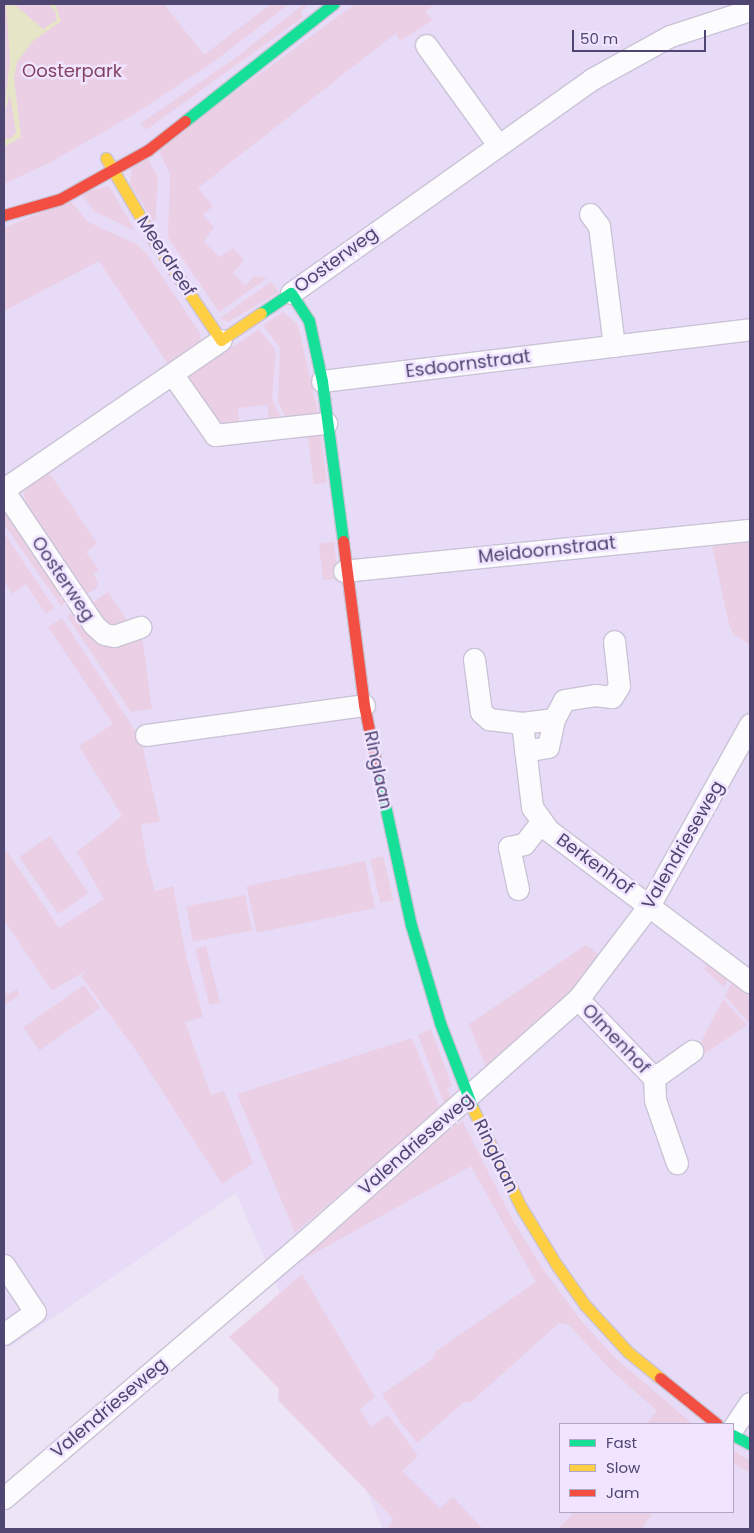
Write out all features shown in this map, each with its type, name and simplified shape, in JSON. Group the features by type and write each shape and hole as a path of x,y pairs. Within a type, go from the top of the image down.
{"street":[{"path":"46,189 4,215 36,208 113,170 165,139 210,99 333,4"},
{"name":"Oosterweg","path":"140,627 114,636 104,634 94,625 4,490 173,375 592,79 670,36 740,9"},
{"path":"426,44 498,144"},
{"path":"149,133 210,99"},
{"name":"Meerdreef","path":"106,158 156,244 221,340"},
{"path":"590,214 599,226 614,346"},
{"name":"Ringlaan","path":"290,293 314,332 322,381 344,571 364,705 411,925 440,1023 468,1098 521,1207 585,1305 628,1352 715,1423"},
{"name":"Esdoornstraat","path":"322,381 750,330"},
{"path":"173,375 215,435 326,423"},
{"name":"Meidoornstraat","path":"344,571 750,530"},
{"path":"525,751 548,747 554,720 564,700 595,695 612,697 620,686 614,641"},
{"path":"474,659 482,712 489,719 522,724 554,720"},
{"path":"146,735 364,705"},
{"name":"Berkenhof","path":"522,724 532,807 548,830 650,904 750,982"},
{"name":"Valendrieseweg","path":"4,1498 468,1098 578,999 650,904 750,724"},
{"name":"Berkenhof","path":"518,889 509,847 524,844 542,821"},
{"name":"Olmenhof","path":"578,999 654,1078 655,1100 677,1163"},
{"name":"Olmenhof","path":"654,1078 692,1051"},
{"path":"4,1265 35,1312 4,1334"},
{"path":"734,1427 750,1403"},
{"path":"734,1436 750,1444"}],"shaded area":[{"path":"4,4 750,4 750,1529 383,1529 236,1193 4,1351"},
{"path":"6,4 14,4 43,29 57,20 55,11 48,4 55,4 61,21 33,41 17,62 14,78 21,137 4,147 4,139 12,138 16,132 10,95 4,112 10,61"}],"green space":[{"name":"Oosterpark","path":"4,4 164,4 204,55 271,4 289,4 212,63 136,113 51,162 4,184"},
{"path":"304,4 309,4 300,12 303,17 146,130 141,123 234,59"},
{"path":"355,4 435,4 425,11 433,20 400,41 396,33 198,188 213,206 203,215 214,227 204,241 219,257 233,248 244,260 233,273 245,285 255,276 267,278 219,312 168,237 170,174 158,149"},
{"path":"147,156 158,178 155,224 130,184 132,168"},
{"path":"109,186 135,231 94,211 80,193"},
{"path":"70,200 88,222 136,244 147,254 200,333 201,343 168,364 99,261 4,311 4,228"},
{"path":"271,282 279,292 228,322 220,318"},
{"path":"283,312 298,325 319,417 288,422 278,402 280,348 263,325"},
{"path":"259,329 276,351 272,399 284,423 269,422 267,405 238,408 240,429 221,429 184,380"},
{"path":"320,428 327,483 314,484 307,430"},
{"path":"48,471 97,543 86,552 99,570 93,574 98,582 97,588 85,595 22,504 25,501 24,489"},
{"path":"10,513 70,600 61,606 4,524 4,517"},
{"path":"4,533 54,608 46,614 26,584 12,594 4,581"},
{"path":"334,542 338,579 323,580 319,544"},
{"path":"750,542 750,645 733,634 728,620 712,546"},
{"path":"108,592 130,625 113,629 89,605"},
{"path":"76,611 96,641 141,629 152,709 131,712 67,616"},
{"path":"62,618 141,740 160,822 141,824 146,858 155,891 173,886 186,956 203,1017 185,1022 211,1095 224,1091 253,1163 222,1184 137,1052 81,976 87,970 52,991 4,920 4,853 7,851 59,928 104,899 77,852 122,816 79,746 113,724 48,627"},
{"path":"50,836 89,893 58,914 19,857"},
{"path":"383,856 393,900 380,903 370,859"},
{"path":"365,861 375,908 257,933 247,886"},
{"path":"245,895 252,930 193,942 186,906"},
{"path":"586,945 603,958 598,966 488,1072 469,1024"},
{"path":"206,946 220,1002 209,1005 195,949"},
{"path":"711,959 730,974 724,987 704,969"},
{"path":"734,978 750,991 750,1024 725,996"},
{"path":"84,985 100,1008 39,1050 23,1027"},
{"path":"17,989 19,995 4,1006 4,990 8,995"},
{"path":"723,999 747,1025 701,1056 697,1050"},
{"path":"431,1029 452,1086 447,1088 451,1098 444,1103 418,1035"},
{"path":"412,1038 440,1108 295,1233 237,1094"},
{"path":"463,1122 512,1219 543,1269 578,1317 615,1358 692,1423 647,1423 657,1411 610,1369 569,1325 559,1323 471,1402 464,1402 417,1443 382,1394 433,1359 436,1351 536,1282 471,1166 306,1258 304,1251 447,1128"},
{"path":"302,1274 375,1397 360,1409 371,1427 388,1415 418,1456 402,1471 440,1508 453,1497 483,1529 388,1529 393,1518 278,1400 279,1389 229,1337"},
{"path":"734,1451 750,1461 750,1473 734,1464"},
{"path":"573,1513 652,1513 642,1529 558,1529"}],"traffic: fast":[{"path":"185,121 333,4"},
{"path":"261,313 291,293 309,321 322,381 343,541"},
{"path":"375,759 411,925 440,1023 473,1109"},
{"path":"734,1436 750,1444"}],"traffic: slow":[{"path":"106,158 156,244 221,340 261,313"},
{"path":"473,1109 521,1207 556,1264 585,1305 628,1352 660,1378"}],"traffic: jam":[{"path":"4,215 60,199 148,150 185,121"},
{"path":"343,541 364,705 375,759"},
{"path":"660,1378 716,1423"}]}
